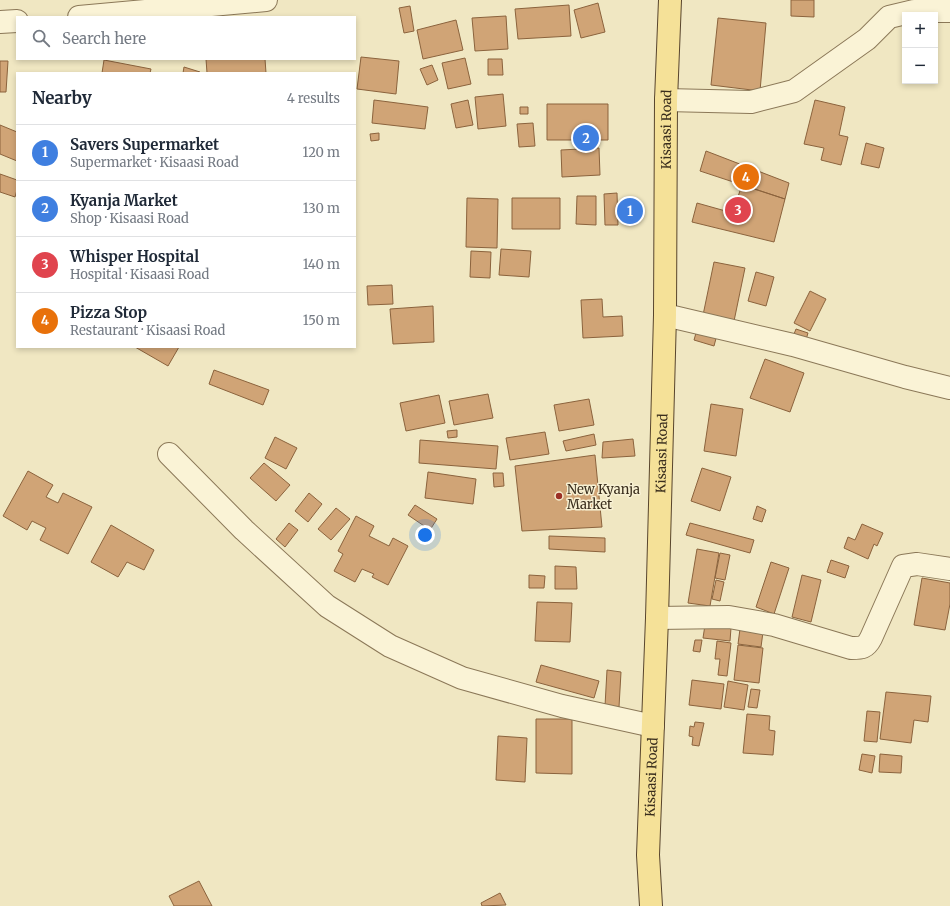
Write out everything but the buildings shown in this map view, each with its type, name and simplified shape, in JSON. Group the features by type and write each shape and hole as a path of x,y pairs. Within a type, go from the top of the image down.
{"main road":[{"name":"Kisaasi Road","path":"651,906 648,855 657,618 665,315 666,100 670,0"}],"street":[{"path":"90,16 266,0"},
{"path":"666,100 751,102 794,92 867,39 889,17 914,11 950,11"},
{"path":"0,22 16,22"},
{"path":"665,315 793,345 950,388"},
{"path":"169,454 244,530 327,606 390,646 462,678 562,706 653,726"},
{"path":"657,618 729,617 774,625 851,648 862,648 867,645 871,638 903,566 917,564 950,569"}],"place":[{"name":"Kyanja Market","path":"586,138"},
{"name":"Pizza Stop","path":"746,177"},
{"name":"Whisper Hospital","path":"738,210"},
{"name":"Savers Supermarket","path":"630,211"},
{"name":"New Kyanja Market","path":"559,496"}]}
